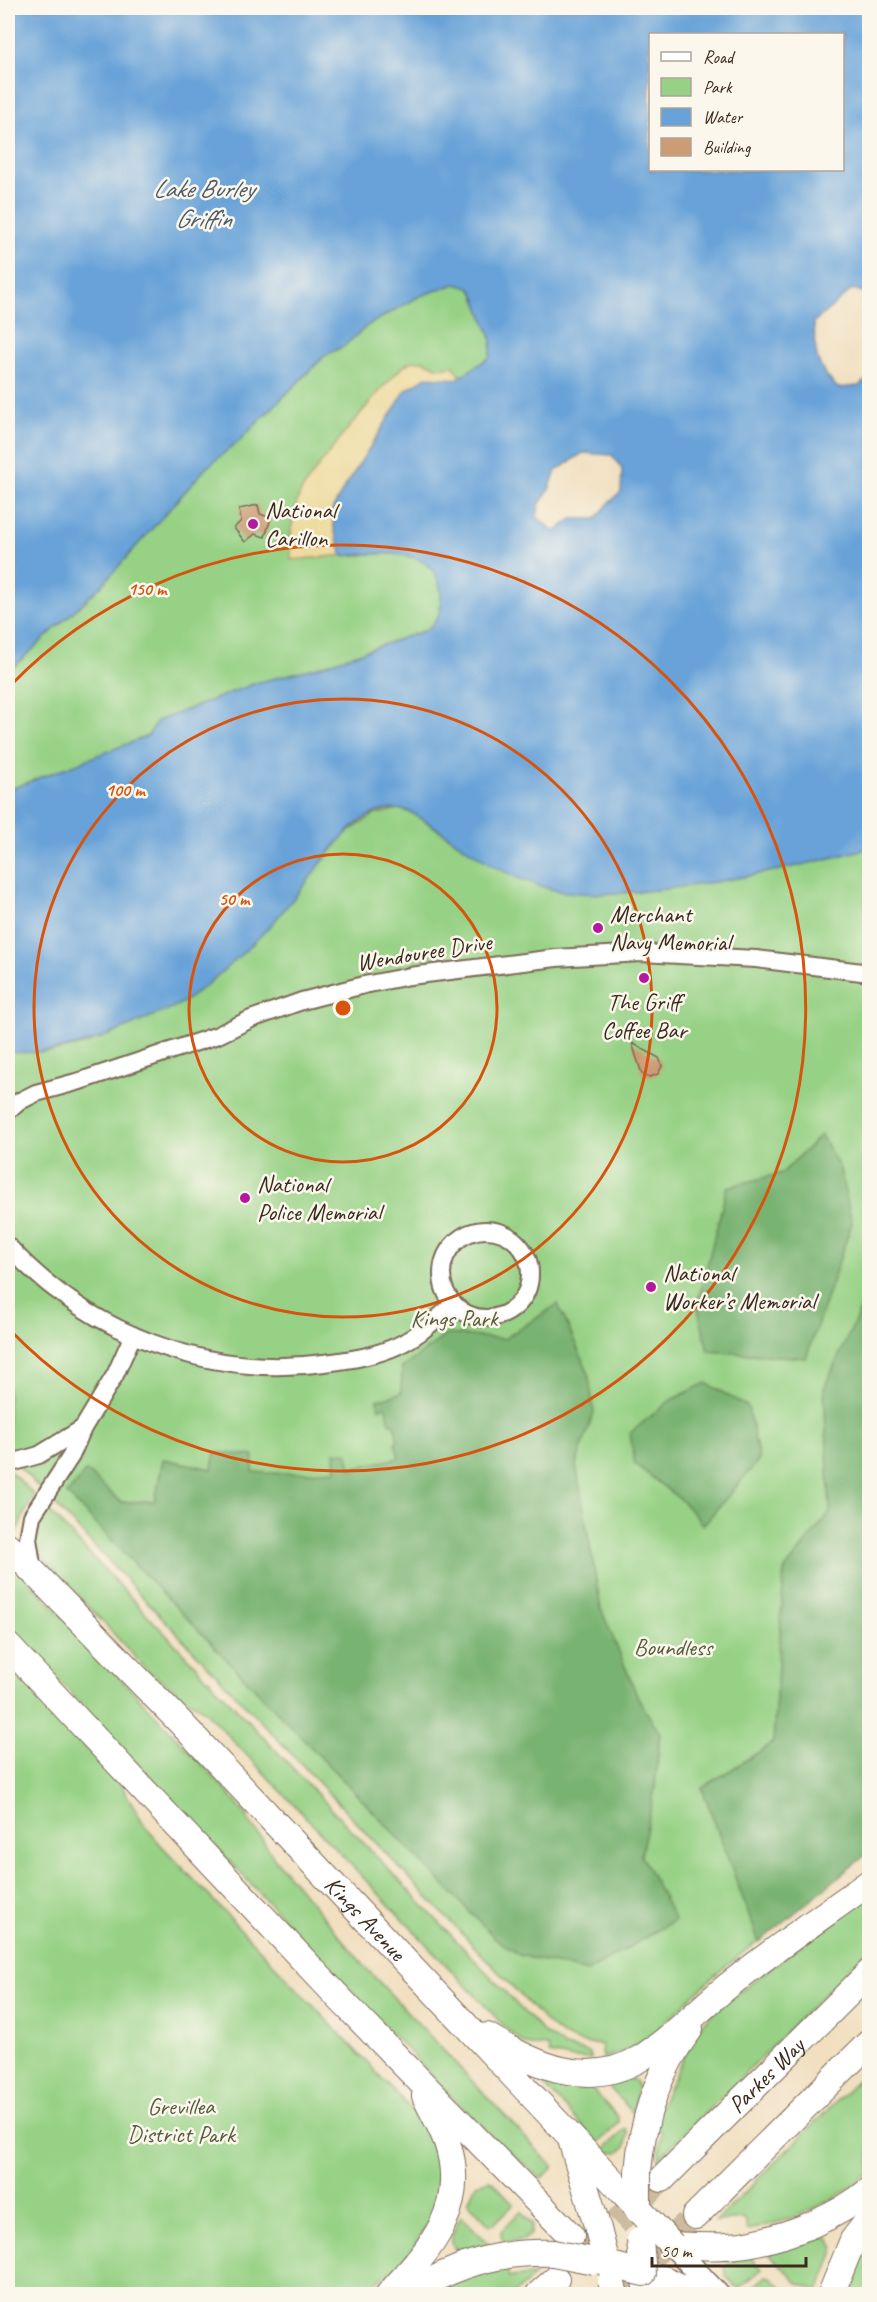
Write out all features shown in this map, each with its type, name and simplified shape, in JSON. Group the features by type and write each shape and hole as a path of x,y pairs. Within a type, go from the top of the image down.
{"main road":[{"name":"Kings Avenue","path":"8,1546 180,1722 638,2210 687,2251"},
{"path":"8,1646 342,2001 531,2196 580,2231 607,2275 653,2283 696,2295"},
{"path":"462,2020 514,2052 541,2065 571,2072 598,2072 620,2067 642,2057 720,1991 870,1882"},
{"name":"Parkes Way","path":"650,2176 870,1972"},
{"path":"653,2283 640,2240 638,2210 650,2176 643,2133 662,2078 686,2036 720,1991"},
{"name":"Parkes Way","path":"695,2216 870,2042"},
{"path":"389,2295 424,2255 438,2234 447,2212 453,2184 452,2164 446,2140 412,2071"},
{"path":"570,2137 580,2231 607,2275"},
{"path":"407,2295 449,2270 488,2258 526,2252 580,2231 640,2240 687,2251 747,2244 798,2229 829,2216 870,2190"},
{"path":"831,2295 853,2240 870,2218"}],"street":[{"name":"Wendouree Drive","path":"8,1111 20,1101 36,1094 218,1035 251,1019 284,1007 326,994 386,980 508,963 591,955 633,954 765,960 870,973"},
{"path":"491,1230 511,1237 521,1247 528,1260 530,1273 526,1294 517,1306 499,1317 485,1318 465,1313 454,1304 443,1286 442,1271 445,1258 458,1240 476,1231 491,1230"},
{"path":"8,1246 24,1264 95,1317 133,1335 171,1349 224,1362 259,1366 316,1364 355,1358 398,1345 416,1335 454,1304"},
{"path":"34,1574 28,1539 31,1520 71,1456 83,1428 107,1390 133,1335"},
{"path":"8,1464 39,1455 83,1428"},
{"name":"Kings Avenue","path":"687,2251 718,2295"}],"green space":[{"path":"455,284 470,288 474,293 492,340 490,357 457,379 343,556 389,554 418,559 429,567 437,578 441,594 440,610 434,623 426,630 318,667 256,683 157,721 148,736 8,790 8,672 100,587 206,468 240,440 326,355 344,346 368,325 403,305 420,296"},
{"name":"Kings Park","path":"399,809 414,814 488,862 518,878 552,889 576,893 638,891 716,882 869,848 869,1852 715,1975 653,2034 623,2052 603,2058 601,2044 570,2039 544,2020 8,1455 8,1052 51,1052 88,1044 228,966 271,925 345,834 374,815"},
{"path":"821,1135 840,1169 852,1223 806,1358 708,1351 697,1305 727,1187 782,1173"},
{"path":"869,1291 869,1852 759,1942 702,1788 773,1743 784,1571 830,1512 824,1388"},
{"path":"558,1304 588,1372 594,1412 576,1465 601,1609 640,1702 660,1733 655,1788 641,1855 675,1920 587,1972 519,1955 495,1938 67,1494 86,1471 121,1502 155,1501 163,1459 212,1469 215,1452 254,1456 253,1472 274,1473 336,1470 335,1453 347,1452 351,1468 399,1458 394,1423 390,1423 386,1406 379,1408 377,1400 401,1393 402,1368 447,1334 504,1339"},
{"path":"706,1383 748,1407 759,1460 703,1525 683,1502 635,1464 630,1433 671,1400"},
{"path":"8,1469 34,1495 17,1530 8,1520"},
{"path":"43,1505 543,2032 565,2047 588,2052 591,2059 549,2054 548,2047 525,2044 507,2029 205,1711 147,1670 38,1552 34,1545"},
{"path":"8,1559 223,1787 242,1810 275,1859 367,1969 553,2167 542,2179 500,2144 454,2099 8,1627"},
{"name":"Grevillea District Park","path":"8,1664 121,1785 145,1826 160,1844 411,2109 421,2125 435,2157 437,2191 434,2208 427,2224 404,2260 360,2294 8,2294"},
{"path":"869,1894 869,1948 658,2159 662,2131 652,2128 655,2116 698,2028 718,2008"},
{"path":"869,2069 869,2173 827,2202 780,2222 747,2230 745,2219 716,2221"},
{"path":"545,2079 588,2085 618,2117 619,2123 598,2143 542,2083"},
{"path":"634,2080 638,2087 633,2113 605,2083"},
{"path":"626,2129 628,2133 625,2147 618,2153 608,2152 605,2148"},
{"path":"489,2180 514,2204 494,2224 489,2225 468,2202 476,2184"},
{"path":"521,2211 532,2224 531,2234 523,2240 505,2242 501,2231"},
{"path":"461,2216 490,2245 463,2251 455,2249 452,2236"},
{"path":"823,2237 830,2239 835,2248 819,2291 797,2282 769,2253"},
{"path":"869,2239 869,2294 845,2294 860,2256"},
{"path":"751,2257 762,2269 738,2289 726,2276 724,2268 732,2260"},
{"path":"506,2266 509,2277 535,2275 514,2294 426,2294 455,2280"},
{"path":"766,2276 772,2278 789,2294 745,2294"}],"sand":[{"path":"424,361 439,368 454,366 463,380 346,555 291,560 293,520 296,504 305,485 351,425 401,369 410,362"}],"water":[{"name":"Lake Burley Griffin","path":"8,8 869,8 869,294 853,289 814,322 817,358 824,373 838,388 859,386 869,377 869,848 790,868 710,883 632,892 572,893 545,888 506,872 408,811 392,809 377,812 363,819 339,841 286,908 251,945 185,1001 114,1033 80,1045 27,1053 8,1052 8,790 148,736 157,721 256,683 318,667 426,630 437,619 441,594 437,578 429,567 418,559 404,555 343,556 334,530 332,510 406,390 426,377 457,379 490,357 492,340 474,293 470,288 455,284 420,296 368,325 344,346 325,355 240,440 206,468 100,587 8,672","holes":["583,453 612,455 622,469 621,492 596,519 572,519 555,532 537,517 539,505 549,490 556,471"]}],"building":[{"name":"National Carillon","path":"258,505 260,514 271,518 265,537 255,534 245,542 234,528 241,521 239,509"},
{"path":"632,1043 659,1058 662,1066 658,1074 650,1077 642,1074"}],"tunnel":[{"path":"587,2250 662,2179"},
{"path":"611,2294 695,2216"}],"place":[{"name":"National Carillon","path":"253,524"},
{"name":"Merchant Navy Memorial","path":"598,928"},
{"name":"The Griff Coffee Bar","path":"644,978"},
{"name":"National Police Memorial","path":"245,1198"},
{"name":"National Worker’s Memorial","path":"651,1287"}],"park label":[{"name":"Boundless","path":"673,1647"}]}
